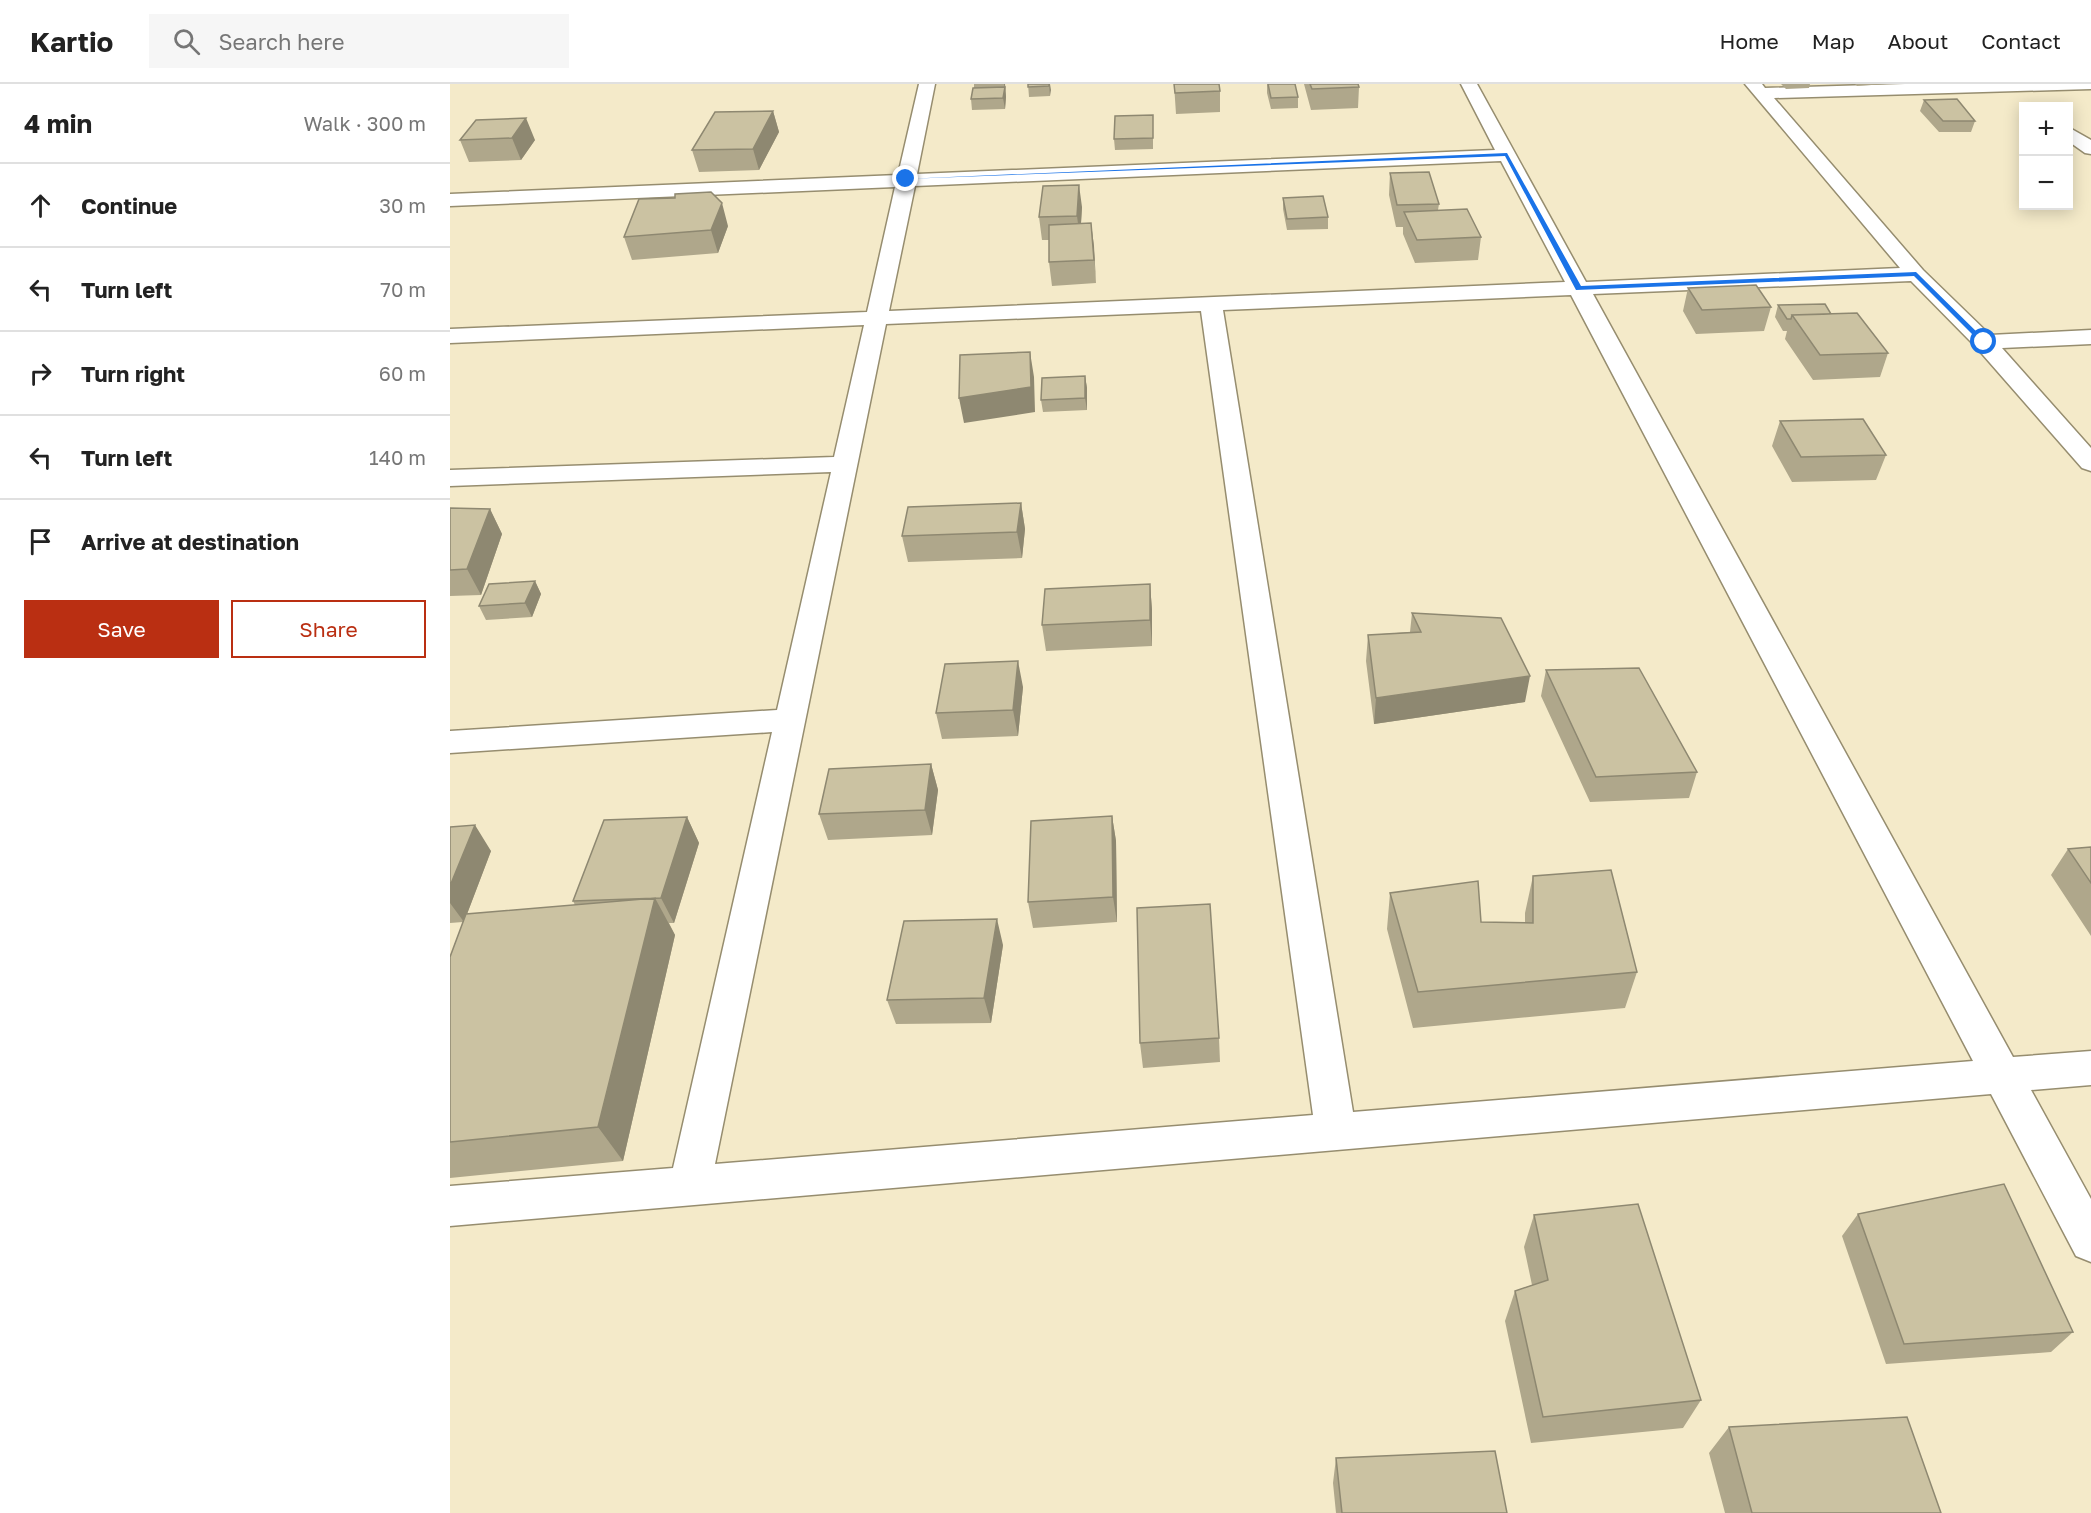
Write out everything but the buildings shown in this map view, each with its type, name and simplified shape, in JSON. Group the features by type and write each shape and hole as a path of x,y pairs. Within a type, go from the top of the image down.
{"street":[{"path":"690,1186 927,84"},
{"path":"1469,84 2091,1241"},
{"path":"1756,88 2091,84"},
{"path":"2008,85 2027,100"},
{"path":"1756,88 1916,274 1984,342 2091,463"},
{"path":"2073,136 2091,149"},
{"path":"450,200 1507,155"},
{"path":"450,336 1916,274"},
{"path":"1211,304 1336,1132"},
{"path":"1984,342 2091,337"},
{"path":"450,478 845,464"},
{"path":"450,742 790,720"},
{"path":"450,1206 2091,1068"}],"route":[{"path":"906,179 1507,155 1579,288 1916,274 1984,342"}]}
